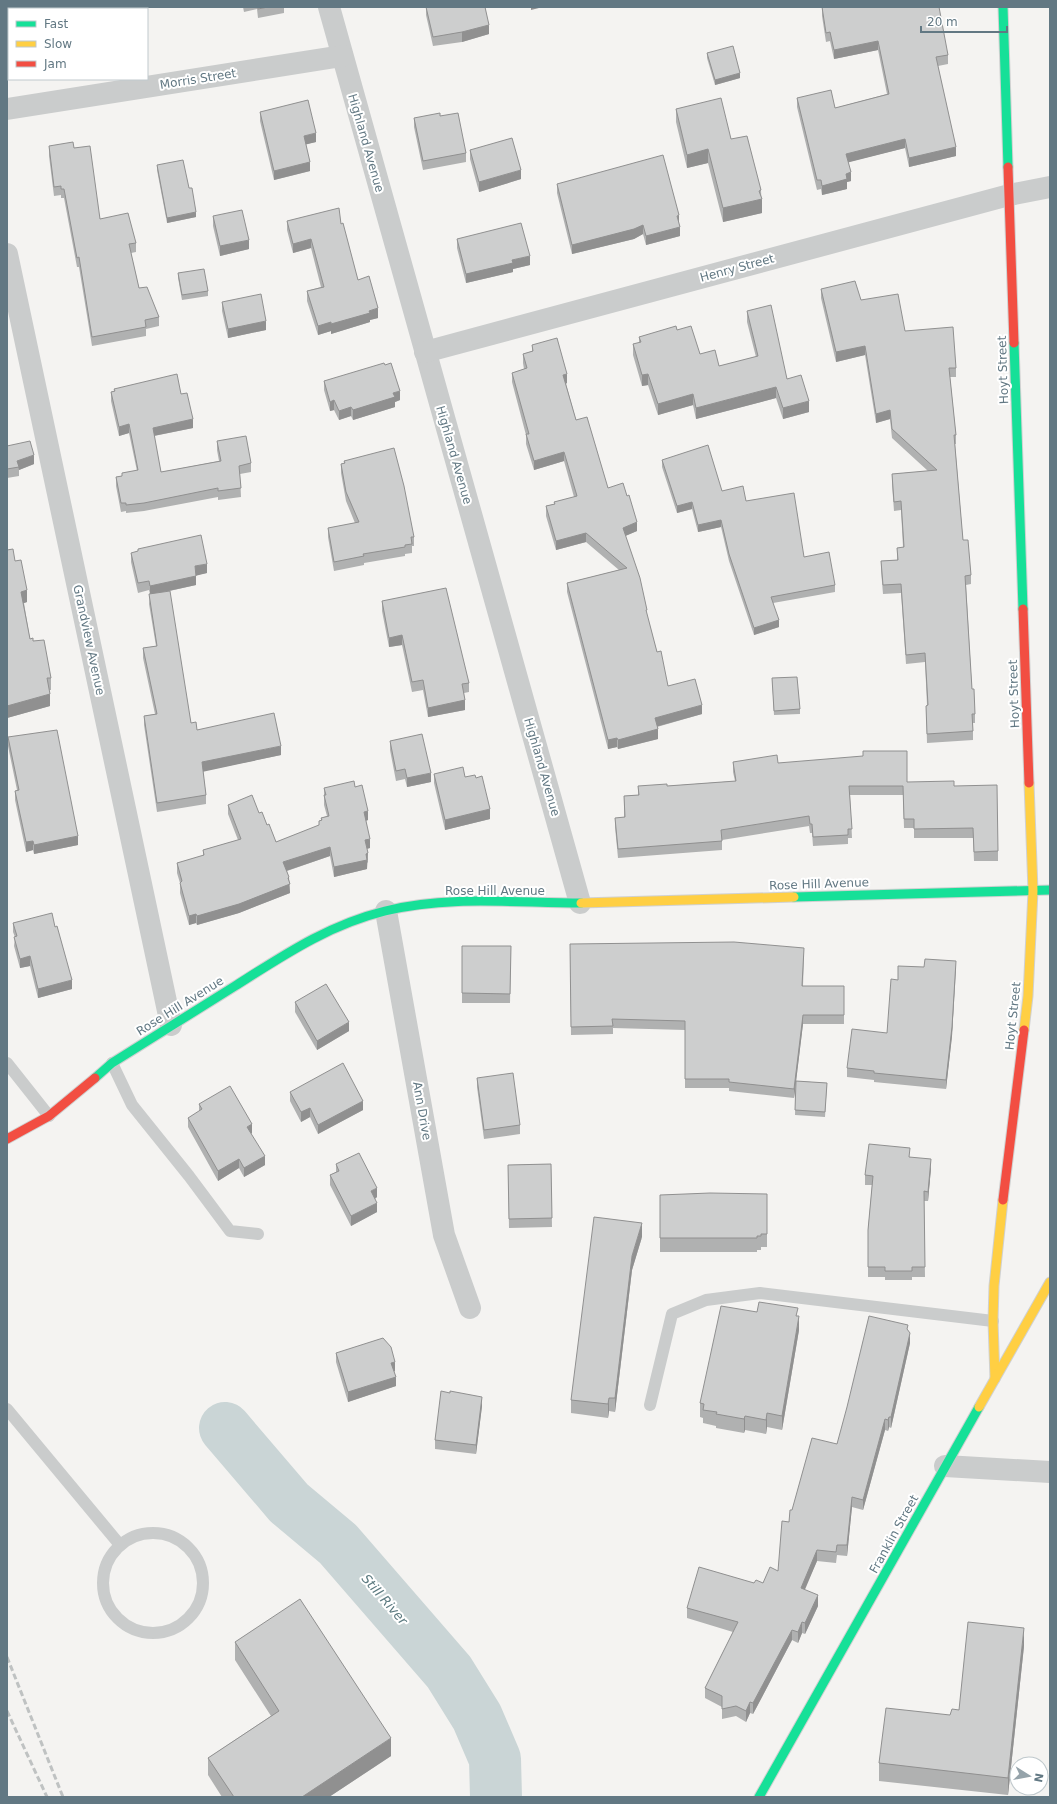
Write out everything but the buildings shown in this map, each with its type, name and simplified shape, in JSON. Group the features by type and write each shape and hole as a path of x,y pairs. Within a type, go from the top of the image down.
{"street":[{"name":"Highland Avenue","path":"329,7 580,903"},
{"name":"Hoyt Street","path":"995,1379 993,1322 994,1286 1007,1160 1028,996 1033,891 1003,7"},
{"name":"Morris Street","path":"7,109 342,56"},
{"name":"Henry Street","path":"425,352 1009,195 1050,187"},
{"name":"Grandview Avenue","path":"7,254 172,1025"},
{"name":"Rose Hill Avenue","path":"7,1139 49,1116 112,1063 295,948 340,925 386,911 429,904 472,902 580,903 1050,890"},
{"name":"Ann Drive","path":"386,911 444,1234 470,1308"},
{"name":"Franklin Street","path":"759,1797 1050,1282"},
{"path":"945,1466 1050,1472"}],"lane":[{"path":"7,1063 49,1116"},
{"path":"112,1063 132,1105 189,1176 230,1231 258,1234"},
{"path":"650,1405 672,1314 706,1300 760,1293 993,1322"},
{"path":"7,1409 120,1545"},
{"path":"154,1532 171,1536 186,1545 196,1558 202,1573 203,1584 203,1590 198,1606 189,1619 175,1629 159,1634 148,1633 127,1627 114,1616 106,1602 103,1586 104,1569 112,1554 120,1545 138,1535 154,1532"}],"waterway":[{"name":"Still River","path":"225,1428 289,1503 338,1544 449,1672 477,1717 495,1759 496,1797"}],"railway":[{"path":"7,1657 63,1797"},
{"path":"7,1711 47,1797"}],"traffic: fast":[{"path":"1003,7 1008,167"},
{"path":"1014,343 1023,609"},
{"path":"794,897 1050,890"},
{"path":"95,1078 112,1063 289,952 344,924 385,911 433,903 458,901 581,903"},
{"path":"759,1797 979,1407"}],"traffic: slow":[{"path":"1024,1030 1028,996 1033,891 1029,783"},
{"path":"581,903 794,897"},
{"path":"995,1379 993,1321 994,1286 1003,1200"},
{"path":"979,1407 1050,1282"}],"traffic: jam":[{"path":"1008,167 1014,343"},
{"path":"1023,609 1029,783"},
{"path":"1003,1200 1024,1030"},
{"path":"7,1139 49,1116 95,1078"}]}
